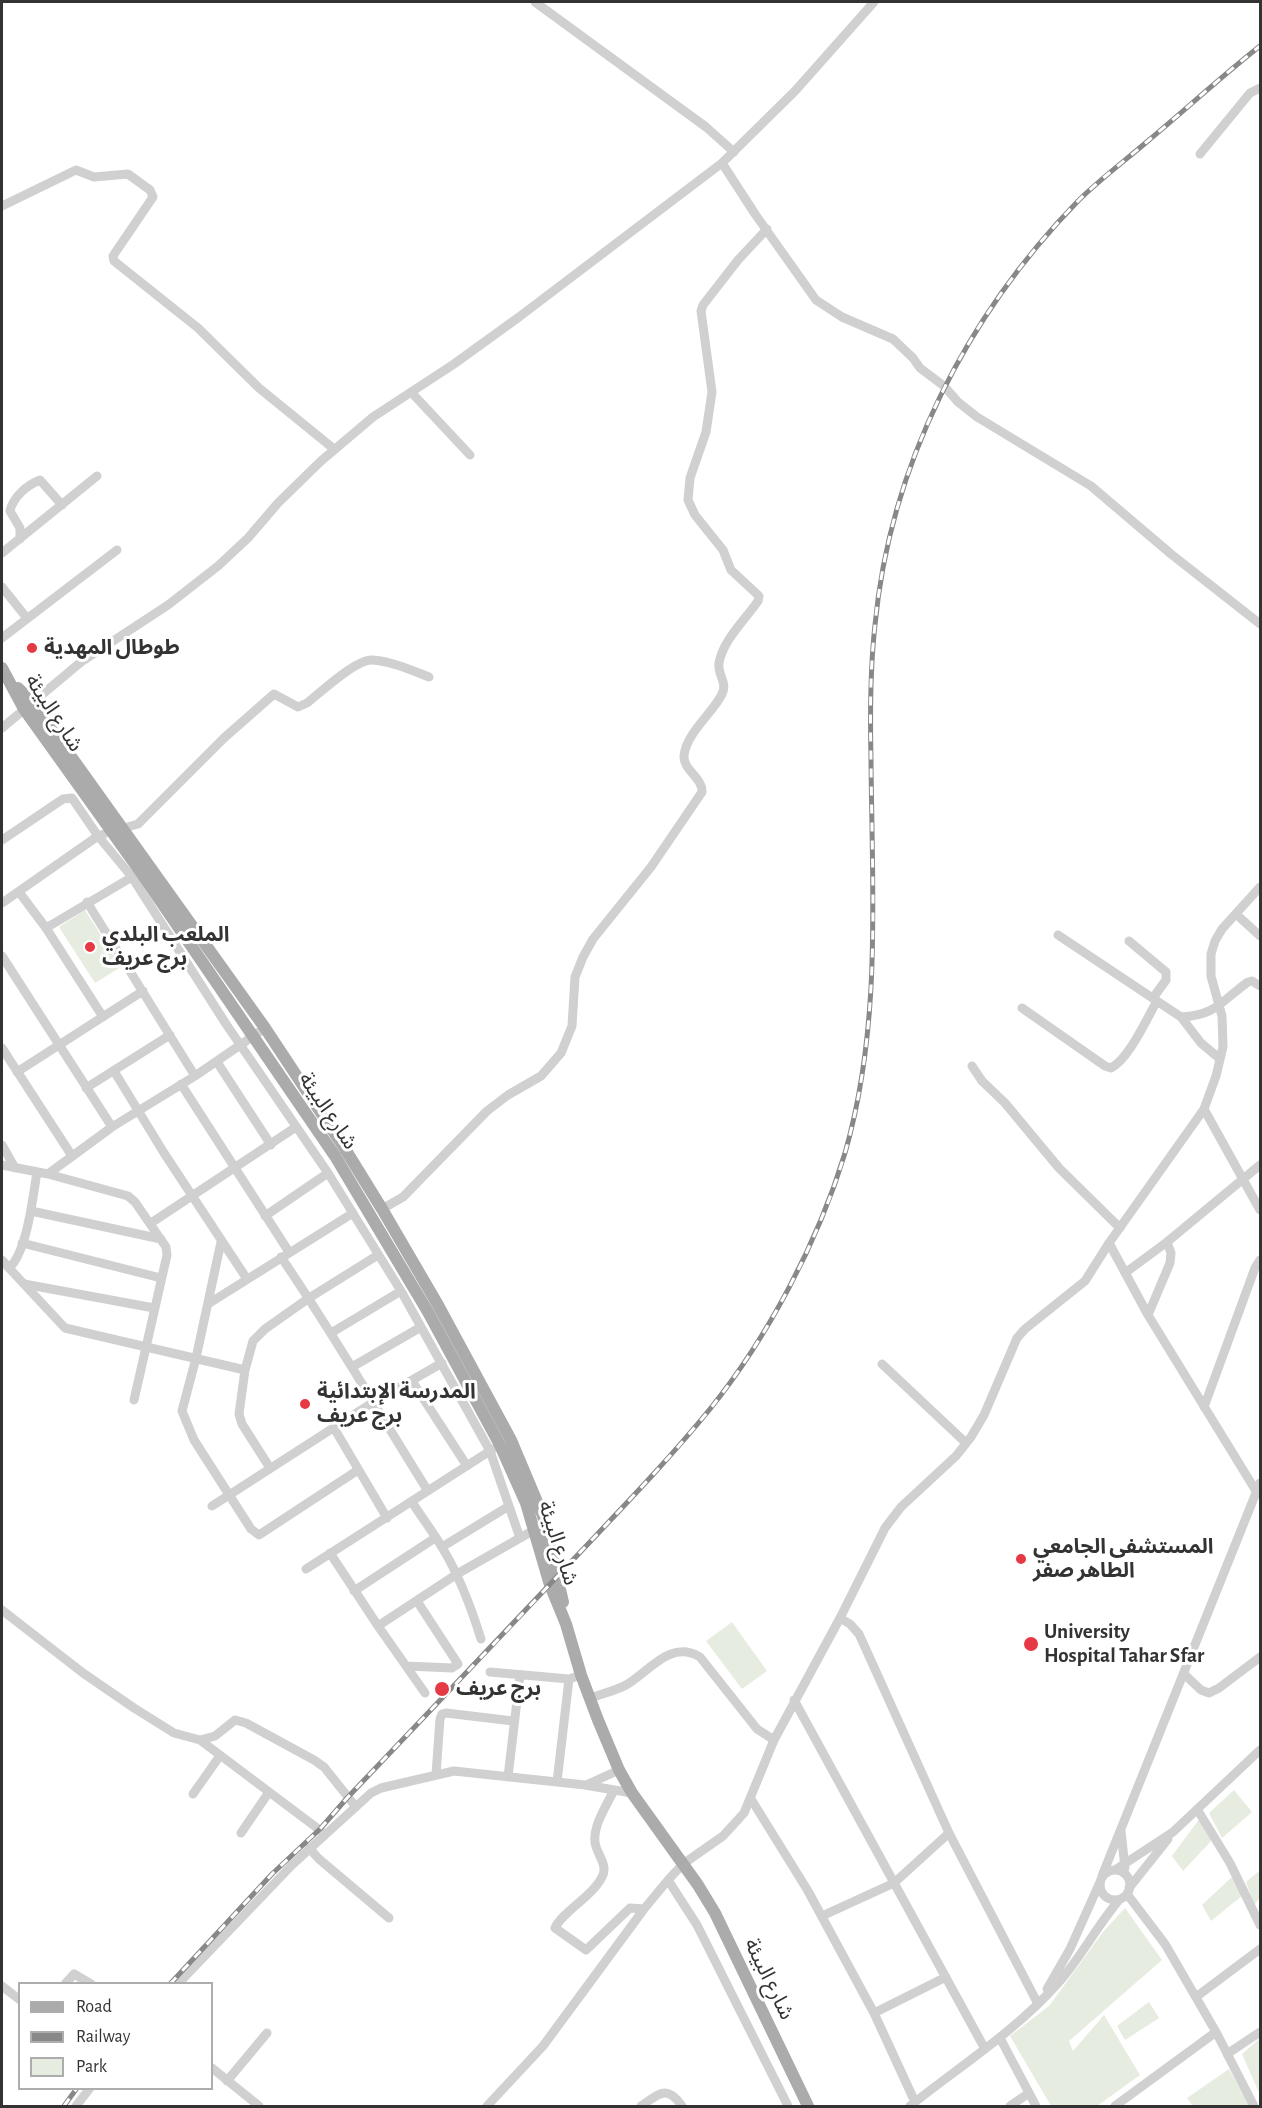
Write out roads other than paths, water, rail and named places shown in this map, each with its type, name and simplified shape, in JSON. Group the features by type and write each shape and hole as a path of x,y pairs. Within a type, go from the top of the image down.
{"main road":[{"name":"شارع البيئة","path":"5,673 345,1149 382,1209 438,1305 501,1445 526,1503 550,1585 566,1624"},
{"name":"شارع البيئة","path":"260,1032 371,1214 543,1516 558,1576 575,1677 590,1698 619,1770 632,1793 715,1913 808,2104"}],"street":[{"path":"535,2 706,127 734,152"},
{"path":"2,728 81,662 168,605 218,566 248,538 299,482 373,417 454,364 571,279 616,242 722,163 795,92 874,2"},
{"path":"1200,154 1250,93 1260,88"},
{"path":"722,163 816,300 842,317 856,321 893,339 914,358 920,368 944,386 958,402 977,417 1090,486 1260,624"},
{"path":"2,206 76,170 94,177 128,174 150,190 153,197 113,256 114,261 198,328 259,388 334,449"},
{"path":"382,1209 403,1197 487,1111 508,1095 541,1076 561,1053 572,1026 575,977 583,957 593,939 651,867 702,792 702,785 685,762 684,754 699,724 718,701 724,689 718,669 721,654 758,601 759,596 731,570 723,550 695,515 688,500 690,478 706,432 712,392 700,311 738,260 767,229"},
{"path":"411,392 470,455"},
{"path":"2,553 97,476"},
{"path":"20,539 20,528 10,511 12,504 24,491 40,480 62,505"},
{"path":"2,638 26,617 117,550"},
{"path":"2,587 26,617"},
{"path":"2,903 98,836 138,824 224,738 274,694 298,707 307,704 359,663 369,659 429,676"},
{"path":"2,840 68,797 72,798 98,836 132,877 241,1045 328,1173 401,1291 442,1363 501,1445 509,1506 520,1538"},
{"path":"46,928 132,877"},
{"path":"487,2106 543,2046 644,1909 683,1864 730,1829 744,1813 774,1740 794,1700 840,1618 892,1517 956,1456 966,1443 984,1415 1017,1338 1085,1281 1109,1243 1204,1109 1220,1059 1223,1036 1220,1006 1211,976 1215,941 1260,886"},
{"path":"19,892 46,928 103,1017"},
{"path":"87,902 195,1076"},
{"path":"1236,914 1260,936"},
{"path":"1058,935 1181,1017 1201,1042 1220,1059"},
{"path":"1022,1008 1105,1065 1111,1068 1116,1065 1166,980 1166,972 1129,941"},
{"path":"3,963 112,1127"},
{"path":"1181,1017 1198,1015 1220,1006 1248,982 1252,981 1260,986"},
{"path":"17,1072 143,991"},
{"path":"48,1174 112,1127 217,1062 260,1032"},
{"path":"86,1088 170,1035"},
{"path":"2,1048 72,1156"},
{"path":"217,1062 271,1145"},
{"path":"972,1066 982,1081 1005,1103 1059,1168 1120,1228"},
{"path":"114,1071 164,1153 247,1279"},
{"path":"181,1084 265,1216 309,1298 428,1491"},
{"path":"1204,1109 1260,1210"},
{"path":"150,1223 296,1127"},
{"path":"2,1145 15,1168"},
{"path":"2,1165 48,1174 128,1196 135,1202 161,1239 167,1250 134,1400"},
{"path":"1125,1273 1167,1242 1260,1165"},
{"path":"9,1268 17,1259 31,1211 36,1172"},
{"path":"265,1216 328,1173"},
{"path":"31,1211 161,1239"},
{"path":"208,1304 353,1213"},
{"path":"221,1242 196,1358 183,1404 183,1416 194,1440 253,1532 259,1535 358,1470"},
{"path":"1148,1315 1170,1263 1171,1253 1167,1242"},
{"path":"22,1243 161,1278"},
{"path":"1038,2004 1070,1949 1101,1879 1258,1487 1204,1407 1148,1315 1109,1243"},
{"path":"270,1468 242,1424 239,1414 245,1370 253,1341 309,1298 378,1255"},
{"path":"2,1260 64,1328 245,1370"},
{"path":"1204,1407 1260,1260"},
{"path":"24,1284 154,1308"},
{"path":"331,1333 401,1291"},
{"path":"351,1366 421,1327"},
{"path":"212,1506 372,1403 442,1363"},
{"path":"882,1364 966,1443"},
{"path":"412,1381 467,1466"},
{"path":"334,1428 387,1518"},
{"path":"306,1569 501,1445"},
{"path":"412,1502 457,1574 481,1639"},
{"path":"442,1547 509,1506"},
{"path":"378,1626 457,1574 534,1530"},
{"path":"354,1591 435,1538"},
{"path":"330,1553 425,1693"},
{"path":"406,1666 452,1668 458,1664 417,1601"},
{"path":"2,1610 83,1673 134,1708 174,1733 200,1740 219,1757 325,1834"},
{"path":"840,1618 850,1624 859,1634 949,1833 1038,2004"},
{"path":"590,1698 624,1687 669,1655 681,1651 691,1652 700,1657 757,1729 774,1740"},
{"path":"1184,1674 1201,1690 1209,1693 1260,1657"},
{"path":"490,1672 575,1677 557,1782"},
{"path":"508,1777 519,1675"},
{"path":"794,1700 985,2049"},
{"path":"436,1774 442,1714 513,1721"},
{"path":"200,1740 215,1736 235,1720 246,1723 324,1767 356,1807"},
{"path":"751,1798 822,1916 874,2013 913,2104 1000,2038 1038,2004 1060,1981 1119,1900 1173,1832 1260,1752"},
{"path":"193,1794 219,1757"},
{"path":"585,1785 619,1770"},
{"path":"179,1982 309,1848 371,1793 381,1788 454,1771 585,1785 632,1793"},
{"path":"614,1790 595,1830 596,1847 604,1869 603,1876 580,1904 555,1928 586,1950 630,1908 644,1909"},
{"path":"241,1833 269,1792"},
{"path":"1197,1809 1230,1863 1260,1925"},
{"path":"1121,1828 1128,1891 1165,1944 1216,2032 1254,2106"},
{"path":"1119,1900 1104,1896 1101,1892 1101,1879 1173,1832"},
{"path":"822,1916 894,1883 949,1833"},
{"path":"309,1848 389,1918"},
{"path":"1114,1870 1126,1876"},
{"path":"669,1880 697,1925 788,2106"},
{"path":"1196,1997 1260,1949"},
{"path":"66,1982 74,1974 89,1982"},
{"path":"874,2013 945,1977"},
{"path":"2,1986 18,1998"},
{"path":"1120,2105 1216,2032"},
{"path":"1227,2054 1260,2032"},
{"path":"227,2081 267,2033"},
{"path":"1000,2038 1036,2106"},
{"path":"213,2069 259,2106"},
{"path":"76,2106 88,2090"},
{"path":"641,2106 665,2092 671,2094 682,2106"},
{"path":"1010,2106 1029,2093"}],"railway":[{"path":"172,1982 272,1874 320,1829 659,1468 710,1409 752,1351 771,1320 821,1220 845,1153 857,1104 865,1056 872,958 871,675 873,642 883,566 897,507 917,451 941,396 969,343 1002,293 1038,245 1095,185 1260,46"},
{"path":"64,2106 76,2090"}],"place":[{"name":"طوطال المهدية","path":"32,648"},
{"name":"الملعب البلدي برج عريف","path":"90,947"},
{"name":"المدرسة الإبتدائية برج عريف","path":"305,1404"},
{"name":"المستشفى الجامعي الطاهر صفر","path":"1021,1559"},
{"name":"University Hospital Tahar Sfar","path":"1031,1644"},
{"name":"برج عريف","path":"442,1689"}]}
